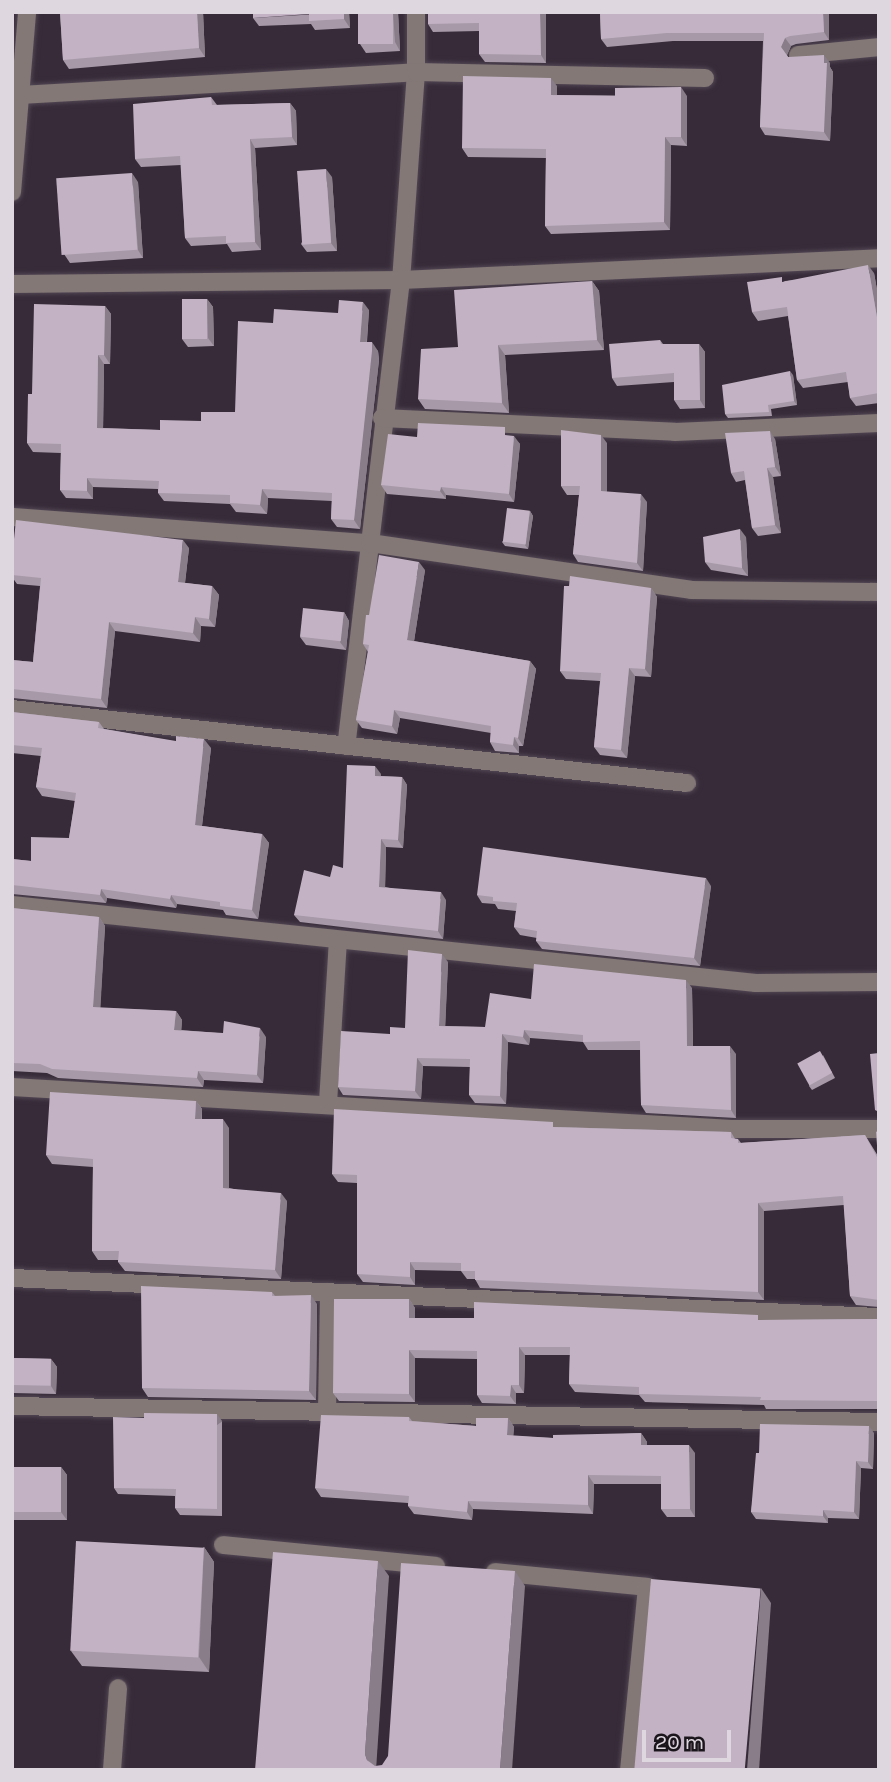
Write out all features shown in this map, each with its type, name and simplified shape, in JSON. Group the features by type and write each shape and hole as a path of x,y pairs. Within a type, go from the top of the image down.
{"street":[{"path":"12,192 27,12"},
{"path":"346,746 382,418 401,280 416,72 416,12"},
{"path":"798,55 879,47"},
{"path":"20,95 416,72 705,78"},
{"path":"12,284 401,280 879,258"},
{"path":"382,418 715,431 879,423"},
{"path":"12,517 370,543 713,592 879,592"},
{"path":"12,709 687,783"},
{"path":"12,905 757,984 879,982"},
{"path":"328,1104 338,940"},
{"path":"12,1087 732,1129 879,1129"},
{"path":"12,1278 879,1317"},
{"path":"327,1411 329,1292"},
{"path":"12,1406 879,1422"},
{"path":"223,1545 401,1570 456,1568"},
{"path":"483,1571 647,1587 629,1770"},
{"path":"112,1770 118,1688"}],"building":[{"path":"60,12 197,12 199,48 63,60"},
{"path":"253,12 344,12 344,19 309,21 309,14 253,18"},
{"path":"358,12 393,12 393,44 358,44"},
{"path":"428,12 540,12 541,55 479,54 479,23 428,24"},
{"path":"600,12 823,12 824,32 790,36 785,38 781,47 788,57 824,55 824,63 827,63 824,132 760,127 764,33 667,33 601,39"},
{"path":"463,76 551,78 551,95 615,96 615,88 681,87 681,137 665,137 664,222 545,226 546,149 462,148"},
{"path":"211,97 212,105 290,103 292,137 250,139 255,242 226,243 226,236 185,238 180,156 135,159 133,104"},
{"path":"326,169 331,243 302,245 297,171"},
{"path":"132,173 137,250 62,255 56,178"},
{"path":"868,265 879,329 879,393 850,398 846,372 797,380 787,307 752,312 747,282 782,277 782,282"},
{"path":"592,281 597,340 498,345 502,403 418,399 421,349 458,347 454,290"},
{"path":"182,299 207,299 207,339 182,339"},
{"path":"339,300 363,302 360,342 372,342 354,520 331,519 332,493 262,489 260,505 230,503 230,495 158,493 159,481 87,478 87,491 60,490 61,444 27,443 28,394 32,394 34,304 105,306 104,355 98,355 97,428 160,430 160,420 201,421 201,412 235,412 238,321 273,323 274,309 338,313"},
{"path":"660,340 661,344 699,344 700,400 674,400 674,373 612,378 609,344"},
{"path":"790,371 794,401 768,405 769,412 725,414 722,385"},
{"path":"418,423 505,427 505,435 514,436 509,494 441,487 440,491 381,485 388,434 417,437"},
{"path":"561,430 601,435 601,491 641,494 637,563 573,554 580,486 561,486"},
{"path":"770,431 775,467 767,468 775,525 752,528 744,471 731,473 725,433"},
{"path":"507,508 530,511 526,545 503,542"},
{"path":"16,520 183,540 178,582 212,586 209,619 195,617 193,633 109,622 101,699 12,689 12,660 33,662 41,578 12,575"},
{"path":"740,529 742,568 705,562 703,537"},
{"path":"379,555 419,562 407,640 530,661 518,738 514,737 513,745 490,742 491,726 394,710 392,726 356,720 369,645 363,644 366,615 369,615"},
{"path":"570,576 651,588 645,669 629,668 621,750 594,747 601,673 560,671 564,586 569,586"},
{"path":"303,608 344,612 341,641 300,637"},
{"path":"12,712 99,722 98,728 176,741 176,736 204,739 195,825 262,834 252,910 171,895 170,899 101,889 100,895 12,885 12,859 31,861 31,837 69,838 76,793 36,787 42,748 12,745"},
{"path":"347,765 375,766 375,776 402,777 398,840 381,839 379,887 441,892 438,931 294,915 304,870 330,877 333,865 343,868"},
{"path":"483,847 706,878 694,958 536,941 537,931 514,927 517,903 493,901 493,897 477,895"},
{"path":"12,908 99,917 93,1007 176,1011 174,1030 223,1033 224,1021 260,1028 257,1075 198,1071 197,1078 52,1069 40,1064 12,1063"},
{"path":"408,950 442,954 439,1026 485,1027 490,993 531,999 534,964 686,980 687,1046 730,1046 731,1110 641,1105 640,1041 583,1042 583,1035 524,1030 523,1037 502,1034 500,1096 469,1095 470,1059 417,1058 415,1091 338,1087 341,1031 390,1034 390,1027 405,1028"},
{"path":"820,1051 832,1073 809,1085 797,1064"},
{"path":"879,1053 879,1112 875,1110 870,1054"},
{"path":"50,1092 196,1101 195,1119 223,1119 223,1188 281,1193 275,1270 118,1262 119,1251 92,1251 93,1159 46,1155"},
{"path":"334,1109 553,1122 553,1127 731,1132 731,1138 738,1139 738,1143 865,1135 878,1159 876,1132 879,1130 879,1300 850,1296 843,1196 758,1203 758,1292 475,1280 475,1271 461,1271 461,1263 410,1262 410,1277 357,1274 357,1175 332,1174"},
{"path":"141,1286 272,1292 272,1296 311,1295 309,1391 142,1388"},
{"path":"334,1299 409,1299 409,1318 474,1318 474,1302 758,1315 758,1320 879,1318 879,1401 760,1400 761,1397 639,1394 639,1387 569,1384 570,1347 519,1347 519,1385 511,1385 510,1396 477,1395 477,1351 409,1350 409,1394 333,1393"},
{"path":"12,1358 51,1359 51,1386 12,1385"},
{"path":"144,1413 217,1414 217,1509 175,1508 176,1489 114,1488 113,1417 144,1418"},
{"path":"321,1415 409,1417 409,1421 476,1426 476,1418 508,1418 507,1435 553,1438 553,1435 641,1433 641,1445 689,1445 690,1509 661,1509 661,1476 588,1475 588,1505 468,1501 467,1512 408,1506 409,1496 315,1488"},
{"path":"760,1424 869,1426 868,1462 856,1461 854,1512 823,1510 823,1516 751,1512"},
{"path":"12,1467 61,1467 61,1512 12,1512"},
{"path":"76,1541 204,1548 198,1658 70,1651"},
{"path":"273,1552 378,1561 365,1754 367,1760 375,1766 382,1765 388,1756 401,1563 515,1571 500,1770 255,1770"},
{"path":"651,1579 761,1589 745,1770 634,1770"}]}
